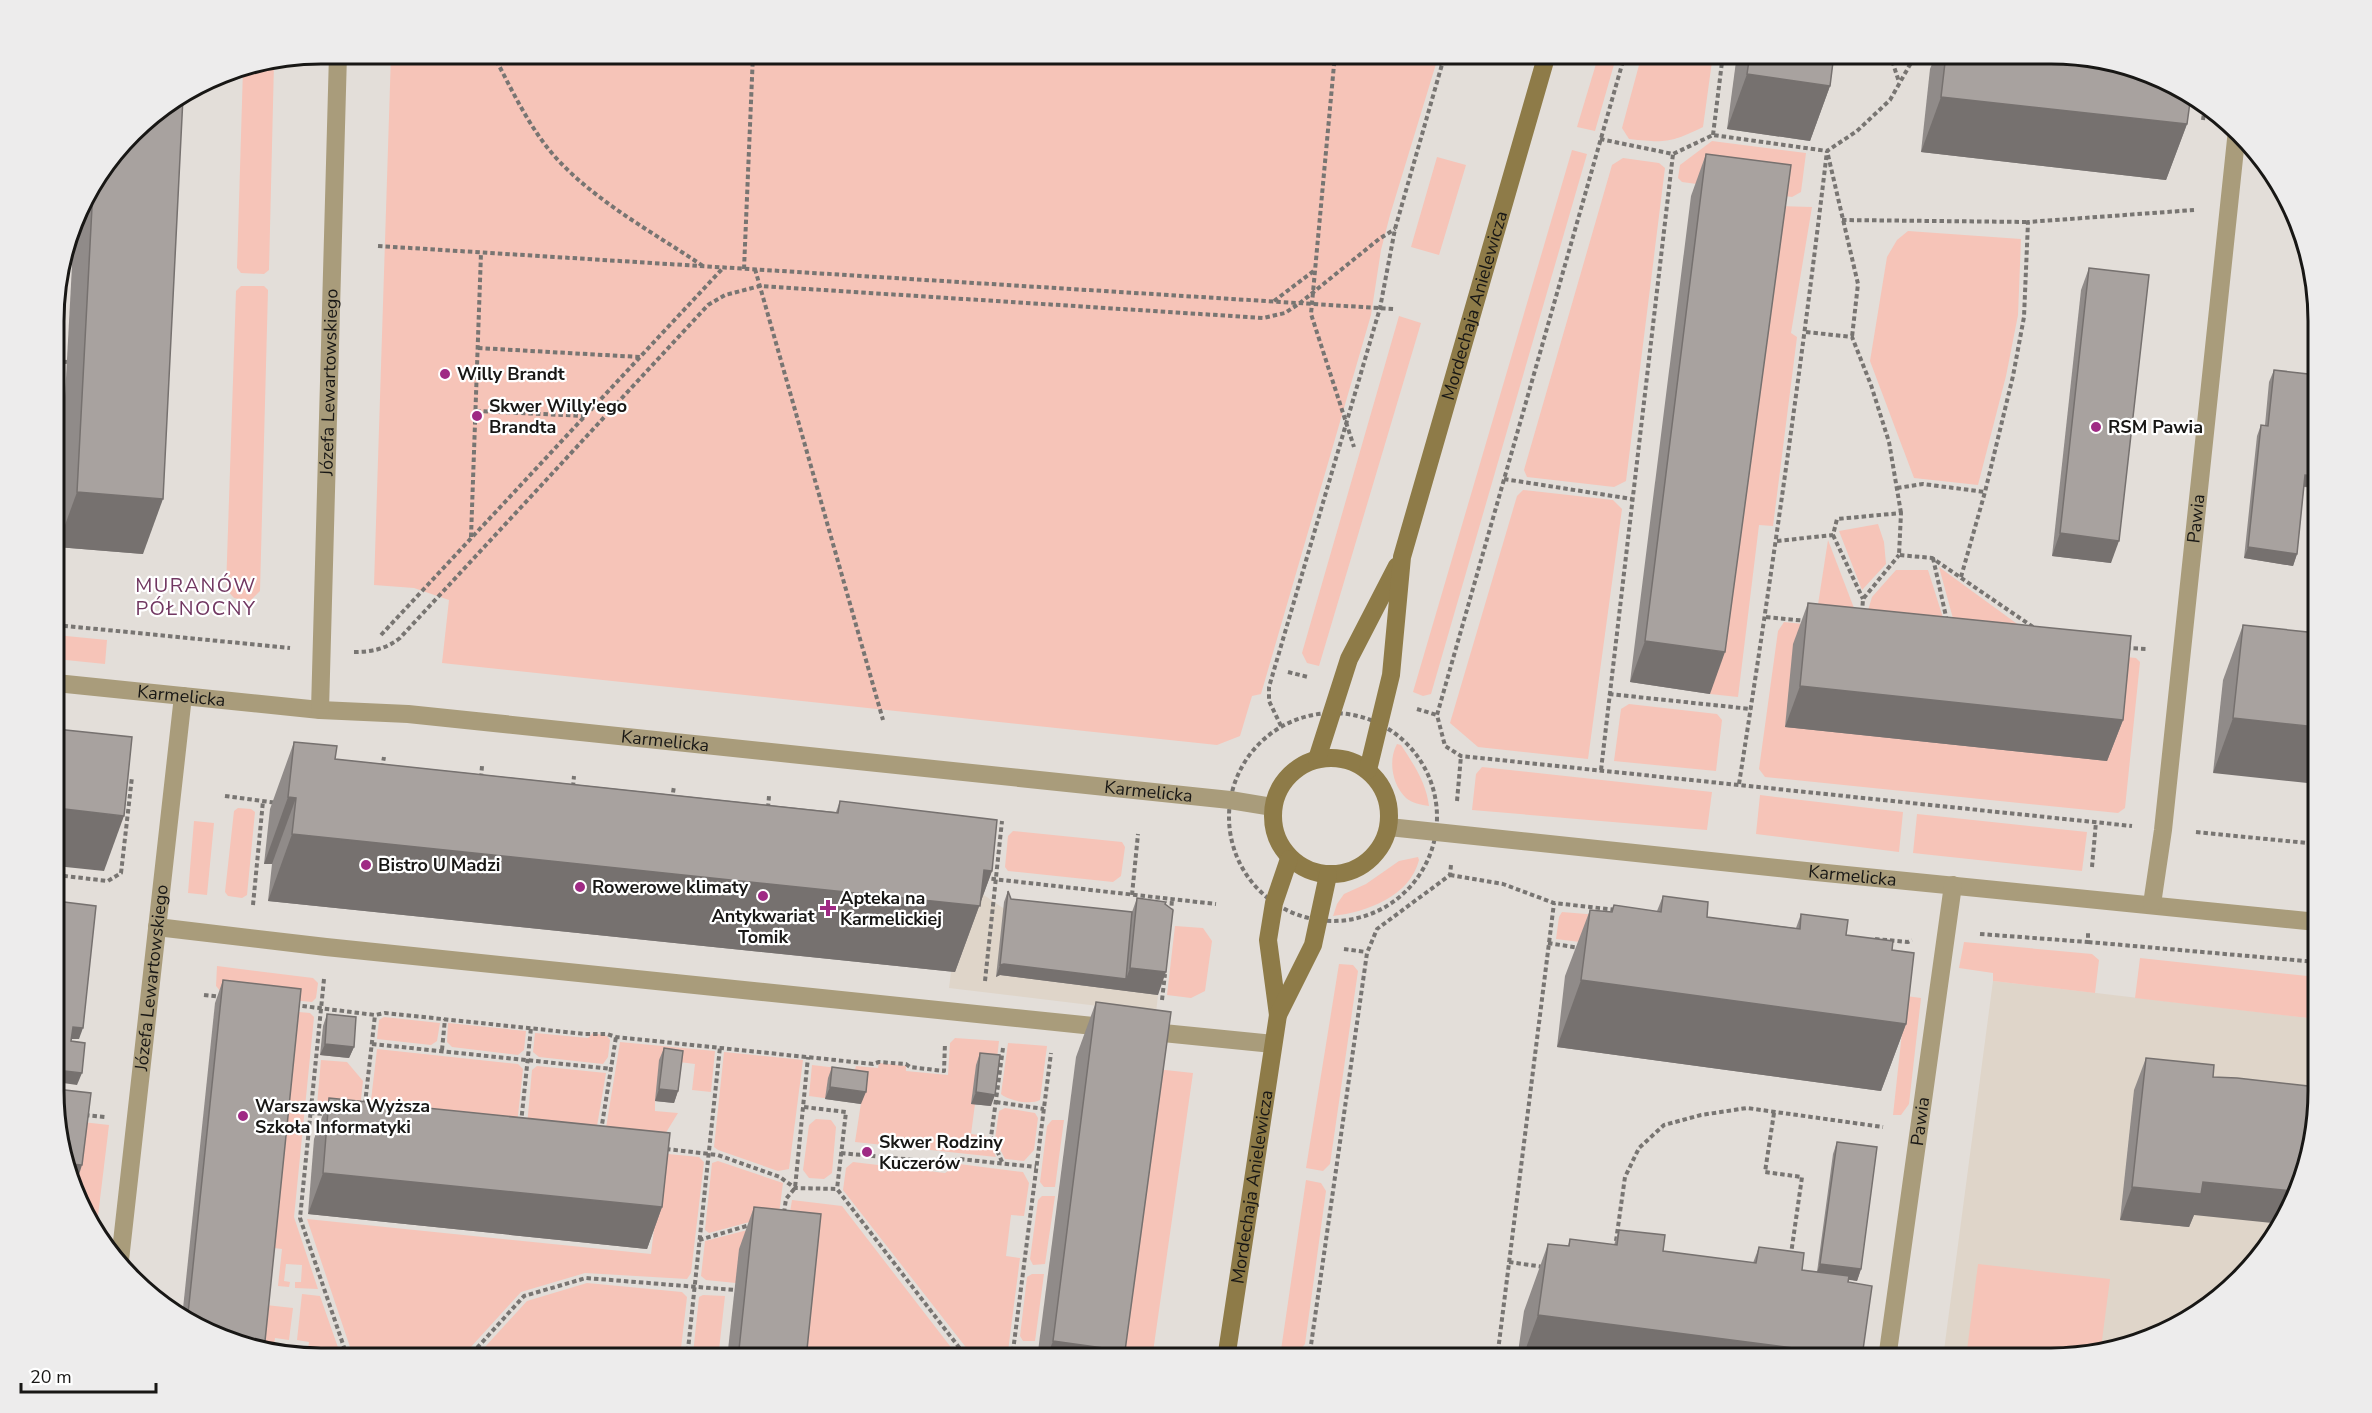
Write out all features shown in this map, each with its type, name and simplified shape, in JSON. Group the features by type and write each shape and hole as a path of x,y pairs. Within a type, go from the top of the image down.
{"street":[{"name":"Józefa Lewartowskiego","path":"320,710 338,64"},
{"name":"Mordechaja Anielewicza","path":"1368,770 1391,675 1402,556 1544,64"},
{"name":"Pawia","path":"2152,904 2163,830 2235,143"},
{"name":"Mordechaja Anielewicza","path":"1317,759 1349,659 1402,556"},
{"name":"Karmelicka","path":"64,684 320,710 431,717 1230,800 1273,807"},
{"name":"Józefa Lewartowskiego","path":"121,1252 183,696"},
{"path":"1317,759 1351,760 1368,770 1382,787 1388,800 1389,827 1376,854 1353,870 1328,875 1311,872 1289,859 1274,831 1273,807 1278,789 1286,778 1296,768 1317,759"},
{"name":"Karmelicka","path":"1389,827 2308,921"},
{"name":"Mordechaja Anielewicza","path":"1278,1015 1268,940 1274,903 1289,859"},
{"name":"Mordechaja Anielewicza","path":"1228,1348 1278,1015 1313,945 1328,875"},
{"name":"Pawia","path":"1889,1348 1953,885"},
{"path":"157,927 326,947 1273,1044"}],"path":[{"path":"498,64 532,125 558,160 593,191 704,266"},
{"path":"744,269 753,64"},
{"path":"1334,64 1311,314 1354,447"},
{"path":"1281,726 1269,701 1269,687 1380,308 1395,229 1442,64"},
{"path":"1622,64 1437,715 1445,746 1461,756 2163,830 2308,843"},
{"path":"1713,135 1722,64"},
{"path":"1893,64 1899,83"},
{"path":"1600,139 1673,154 1713,135 1827,151 1857,131 1890,100 1910,64"},
{"path":"1827,151 1858,284 1852,337 1871,385 1889,442 1901,513 1899,555 1863,599"},
{"path":"1739,784 1777,541 1806,332 1827,151"},
{"path":"1601,770 1673,154"},
{"path":"1842,220 2028,222 2194,210"},
{"path":"1961,577 1985,492 2013,376 2024,317 2028,222"},
{"path":"357,652 376,651 400,638 708,305 725,295 760,285 1263,318 1286,313 1395,229"},
{"path":"378,246 1394,309"},
{"path":"471,538 481,253"},
{"path":"381,635 724,267"},
{"path":"1274,301 1316,269"},
{"path":"755,270 883,720"},
{"path":"1806,332 1852,337"},
{"path":"478,348 640,357"},
{"path":"476,411 585,416"},
{"path":"1504,479 1632,499"},
{"path":"1897,488 1923,484 1985,492"},
{"path":"1861,617 1863,599 1833,535 1837,519 1901,513"},
{"path":"1777,541 1833,535"},
{"path":"1899,555 1932,558 2038,631"},
{"path":"1932,558 1948,623"},
{"path":"1766,617 1813,621"},
{"path":"64,626 285,648"},
{"path":"2115,647 2147,649"},
{"path":"1288,672 1310,678"},
{"path":"1609,694 1751,709"},
{"path":"1416,709 1437,715"},
{"path":"1244,760 1260,741 1281,726 1309,715"},
{"path":"1396,733 1411,747 1422,763 1437,803"},
{"path":"1456,808 1461,756"},
{"path":"381,778 384,757"},
{"path":"480,788 482,766"},
{"path":"572,797 574,776"},
{"path":"64,876 108,881 121,873 132,777"},
{"path":"672,808 674,786"},
{"path":"225,796 284,804"},
{"path":"767,818 769,796"},
{"path":"252,908 263,801"},
{"path":"985,984 1002,821"},
{"path":"1132,895 1138,834"},
{"path":"1231,843 1244,873 1255,888"},
{"path":"1332,922 1374,914 1394,904 1408,892 1429,859"},
{"path":"1312,1348 1366,952 1377,929 1450,875 1503,884 1554,903 1622,911"},
{"path":"974,877 1216,904"},
{"path":"1170,922 1172,899"},
{"path":"1498,1348 1554,903"},
{"path":"1873,938 1908,942 1918,936"},
{"path":"2088,942 2308,961"},
{"path":"1548,943 1583,948"},
{"path":"1337,948 1366,952"},
{"path":"1162,1003 1165,968"},
{"path":"320,975 324,979 300,1218 344,1348"},
{"path":"204,995 228,998"},
{"path":"285,1004 375,1015 385,1013 607,1034 616,1037 873,1064 879,1062 906,1064 910,1067 944,1071 947,1012"},
{"path":"365,1107 375,1015"},
{"path":"1003,1164 990,1137 1007,1017"},
{"path":"442,1050 445,1019"},
{"path":"1013,1348 1055,1023"},
{"path":"520,1134 531,1028"},
{"path":"600,1132 616,1037"},
{"path":"372,1044 612,1069"},
{"path":"688,1348 720,1047"},
{"path":"778,1218 784,1219 786,1199 795,1188 808,1057"},
{"path":"996,1102 1044,1109"},
{"path":"804,1107 846,1112 837,1189 960,1348"},
{"path":"1616,1244 1624,1177 1639,1148 1664,1125 1701,1115 1747,1108 1883,1127"},
{"path":"310,1113 332,1115"},
{"path":"1774,1113 1765,1172 1802,1178 1790,1257"},
{"path":"79,1114 135,1120"},
{"path":"664,1149 708,1154 780,1177 795,1188 837,1189"},
{"path":"841,1153 946,1163 959,1159 1037,1168"},
{"path":"699,1240 755,1224"},
{"path":"1509,1262 1554,1269"},
{"path":"477,1348 524,1296 586,1278 735,1290"}],"shaded area":[{"path":"391,64 1436,64 1390,215 1381,250 1371,315 1261,694 1252,696 1240,736 1217,745 442,663 449,600 414,588 374,585"},
{"path":"1596,64 1614,64 1595,131 1577,127"},
{"path":"1639,64 1712,64 1703,127 1683,136 1651,141 1629,139 1622,128"},
{"path":"274,69 269,270 264,274 241,273 237,268 243,77"},
{"path":"1712,141 1806,153 1801,192 1792,197 1682,182 1678,178 1680,165"},
{"path":"1572,150 1587,154 1431,694 1423,696 1413,692"},
{"path":"1437,157 1466,165 1439,255 1411,247"},
{"path":"1623,158 1659,163 1665,168 1626,481 1614,487 1527,477 1524,470 1612,165"},
{"path":"1776,206 1812,207 1791,333 1797,337 1773,526 1759,525 1738,697 1710,694"},
{"path":"1908,231 2021,239 2018,315 2006,376 1978,485 1914,478 1870,361 1887,257 1897,240"},
{"path":"241,286 264,286 268,290 260,591 250,601 234,598 226,589 236,291"},
{"path":"1399,316 1421,323 1319,666 1307,663 1302,653"},
{"path":"1523,490 1613,500 1622,509 1588,759 1478,747 1450,723 1517,496"},
{"path":"1878,524 1884,542 1886,564 1862,590 1839,531"},
{"path":"1828,540 1857,616 1817,611"},
{"path":"1939,567 2031,634 1955,626"},
{"path":"1896,570 1928,570 1945,624 1866,617 1872,597"},
{"path":"1784,622 2136,658 2140,662 2125,808 2118,813 1765,777 1759,769 1778,631"},
{"path":"64,636 107,640 105,664 64,660"},
{"path":"1629,704 1717,714 1722,720 1716,771 1614,761 1621,709"},
{"path":"1397,744 1401,745 1419,774 1429,806 1408,800 1397,786 1392,765"},
{"path":"1482,767 1712,792 1707,830 1472,810 1476,774"},
{"path":"1760,795 1903,812 1899,852 1756,834"},
{"path":"238,808 251,809 255,812 247,895 242,898 228,896 225,892 234,811"},
{"path":"1917,814 2087,832 2082,871 1913,853"},
{"path":"194,821 214,823 207,895 188,893"},
{"path":"1013,831 1122,842 1125,847 1121,876 1113,882 1008,871 1005,867 1008,836"},
{"path":"1418,857 1414,873 1397,892 1360,911 1333,916 1344,894 1366,884 1399,861"},
{"path":"972,887 1003,908 1158,995 1156,1013 949,988"},
{"path":"1562,912 1647,919 1643,950 1556,939 1559,917"},
{"path":"1175,926 1203,928 1212,941 1205,991 1191,998 1167,995"},
{"path":"1964,942 2092,954 2099,960 2095,993 1993,981 1993,973 1959,968"},
{"path":"2140,958 2308,976 2308,1018 2135,998"},
{"path":"1339,964 1353,965 1358,971 1330,1164 1323,1171 1306,1168"},
{"path":"217,966 313,978 318,983 316,998 312,1002 222,993 216,986"},
{"path":"1993,981 2308,1018 2307,1108 2303,1142 2294,1174 2281,1205 2264,1234 2244,1261 2220,1285 2193,1305 2164,1322 2133,1335 2101,1344 2067,1348 1944,1348"},
{"path":"1906,996 1921,998 1909,1104 1901,1115 1893,1115"},
{"path":"299,1012 310,1013 314,1017 294,1217 318,1289 295,1288 295,1282 301,1282 302,1265 286,1264 284,1281 290,1282 289,1287 278,1286 282,1249 274,1248"},
{"path":"384,1017 440,1023 437,1041 431,1045 377,1039 379,1020"},
{"path":"448,1023 526,1031 524,1050 518,1055 452,1047 447,1042"},
{"path":"535,1033 588,1038 593,1033 607,1036 610,1040 608,1057 603,1064 539,1057 533,1052"},
{"path":"955,1038 999,1041 996,1067 971,1103 975,1104 971,1134 986,1136 996,1157 855,1142 861,1103 809,1096 812,1065 855,1070 856,1066 878,1068 879,1063 906,1066 906,1071 948,1075 950,1043"},
{"path":"620,1042 715,1051 711,1092 692,1090 695,1064 679,1062 655,1101 655,1111 678,1113 659,1144 605,1134"},
{"path":"1008,1043 1047,1046 1040,1100 1020,1102 1001,1094"},
{"path":"377,1049 518,1064 523,1069 517,1125 370,1109"},
{"path":"724,1052 803,1060 789,1169 778,1171 714,1147"},
{"path":"321,1060 347,1062 363,1081 360,1108 356,1113 322,1109 317,1105"},
{"path":"537,1066 606,1073 596,1132 527,1126 532,1070"},
{"path":"1156,1069 1193,1073 1154,1348 1119,1348"},
{"path":"1005,1108 1035,1113 1038,1118 1034,1150 1024,1161 1005,1159 995,1139 999,1111"},
{"path":"816,1119 831,1120 836,1127 832,1173 824,1179 809,1178 803,1170 809,1125"},
{"path":"66,1120 109,1125 98,1218 78,1174 69,1142"},
{"path":"1052,1120 1064,1120 1055,1187 1044,1187 1040,1182 1047,1126"},
{"path":"606,1148 699,1157 704,1162 691,1273 687,1279 585,1273 521,1292 470,1348 350,1348 307,1219 651,1254 661,1171"},
{"path":"718,1161 783,1183 779,1214 709,1233 705,1230 712,1163"},
{"path":"853,1162 945,1173 959,1164 1023,1172 1029,1183 1024,1216 1011,1215 1006,1256 1020,1258 1008,1348 966,1348 843,1190 846,1168"},
{"path":"1306,1180 1321,1183 1326,1191 1305,1344 1302,1348 1281,1348"},
{"path":"1042,1196 1055,1196 1045,1264 1033,1265 1030,1259 1038,1200"},
{"path":"792,1200 842,1206 952,1348 789,1348 736,1283 706,1280 701,1276 705,1241 778,1222 788,1224"},
{"path":"1978,1264 2110,1279 2102,1344 2067,1348 1967,1348"},
{"path":"1032,1274 1044,1274 1035,1341 1023,1341 1020,1336 1027,1277"},
{"path":"587,1283 682,1292 687,1297 681,1348 484,1348 527,1301"},
{"path":"302,1294 320,1296 338,1348 308,1348 309,1342 297,1340"},
{"path":"703,1295 725,1296 719,1348 694,1348 699,1297"},
{"path":"266,1305 293,1308 289,1340 275,1338 274,1344 263,1342"}],"building":[{"path":"1748,64 1833,64 1830,86 1747,74"},
{"path":"1945,64 2051,64 2101,69 2117,73 2149,84 2190,106 2187,124 1941,97"},
{"path":"183,106 163,499 77,492 92,206 128,152 152,128"},
{"path":"1706,154 1791,165 1725,652 1645,641"},
{"name":"RSM Pawia","path":"2089,268 2149,275 2119,541 2060,533"},
{"path":"2274,370 2308,374 2308,475 2305,475 2297,554 2248,547 2261,425 2268,426"},
{"path":"1808,603 2131,636 2123,720 1800,686"},
{"path":"2243,625 2308,632 2308,726 2233,718"},
{"path":"64,730 132,737 124,816 64,809"},
{"path":"294,742 337,746 335,759 838,813 840,801 997,820 992,871 984,870 980,906 292,834 296,798 288,797"},
{"path":"1008,891 1011,899 1132,912 1126,979 1000,965"},
{"path":"1663,896 1708,902 1707,917 1800,929 1801,914 1848,920 1846,935 1893,941 1892,950 1914,953 1906,1024 1581,980 1590,910 1612,912 1614,905 1661,912"},
{"path":"1137,898 1166,902 1165,904 1173,910 1166,972 1130,968"},
{"path":"64,902 96,906 83,1028 73,1027 71,1041 85,1043 82,1073 64,1071"},
{"name":"Warszawska Wyższa Szkoła Informatyki","path":"223,980 301,989 265,1342 223,1329 188,1311"},
{"path":"1096,1002 1171,1012 1125,1348 1103,1348 1053,1341"},
{"path":"327,1014 356,1017 354,1047 325,1044"},
{"path":"664,1048 683,1051 678,1091 659,1089"},
{"path":"980,1053 1000,1055 995,1095 976,1092"},
{"path":"2146,1058 2214,1065 2213,1077 2308,1086 2303,1142 2288,1191 2203,1182 2201,1194 2132,1187"},
{"path":"832,1067 868,1072 866,1092 830,1087"},
{"path":"64,1090 91,1093 82,1165 75,1164 69,1142"},
{"path":"329,1098 670,1133 662,1207 323,1173"},
{"path":"1837,1142 1877,1147 1861,1269 1820,1264"},
{"path":"754,1207 821,1214 807,1348 739,1348"},
{"path":"1619,1230 1665,1235 1663,1251 1756,1263 1759,1247 1804,1253 1802,1270 1849,1276 1848,1282 1872,1286 1863,1348 1793,1348 1538,1315 1548,1244 1569,1246 1570,1239 1617,1245"}],"place":[{"name":"Willy Brandt","path":"445,374"},
{"name":"Skwer Willy'ego Brandta","path":"477,416"},
{"name":"RSM Pawia","path":"2096,427"},
{"name":"Bistro U Madzi","path":"366,865"},
{"name":"Rowerowe klimaty","path":"580,887"},
{"name":"Antykwariat Tomik","path":"763,896"},
{"name":"Apteka na Karmelickiej","path":"828,908"},
{"name":"Warszawska Wyższa Szkoła Informatyki","path":"243,1116"},
{"name":"Skwer Rodziny Kuczerów","path":"867,1152"}],"district":[{"name":"MURANÓW PÓŁNOCNY","path":"196,596"}]}
